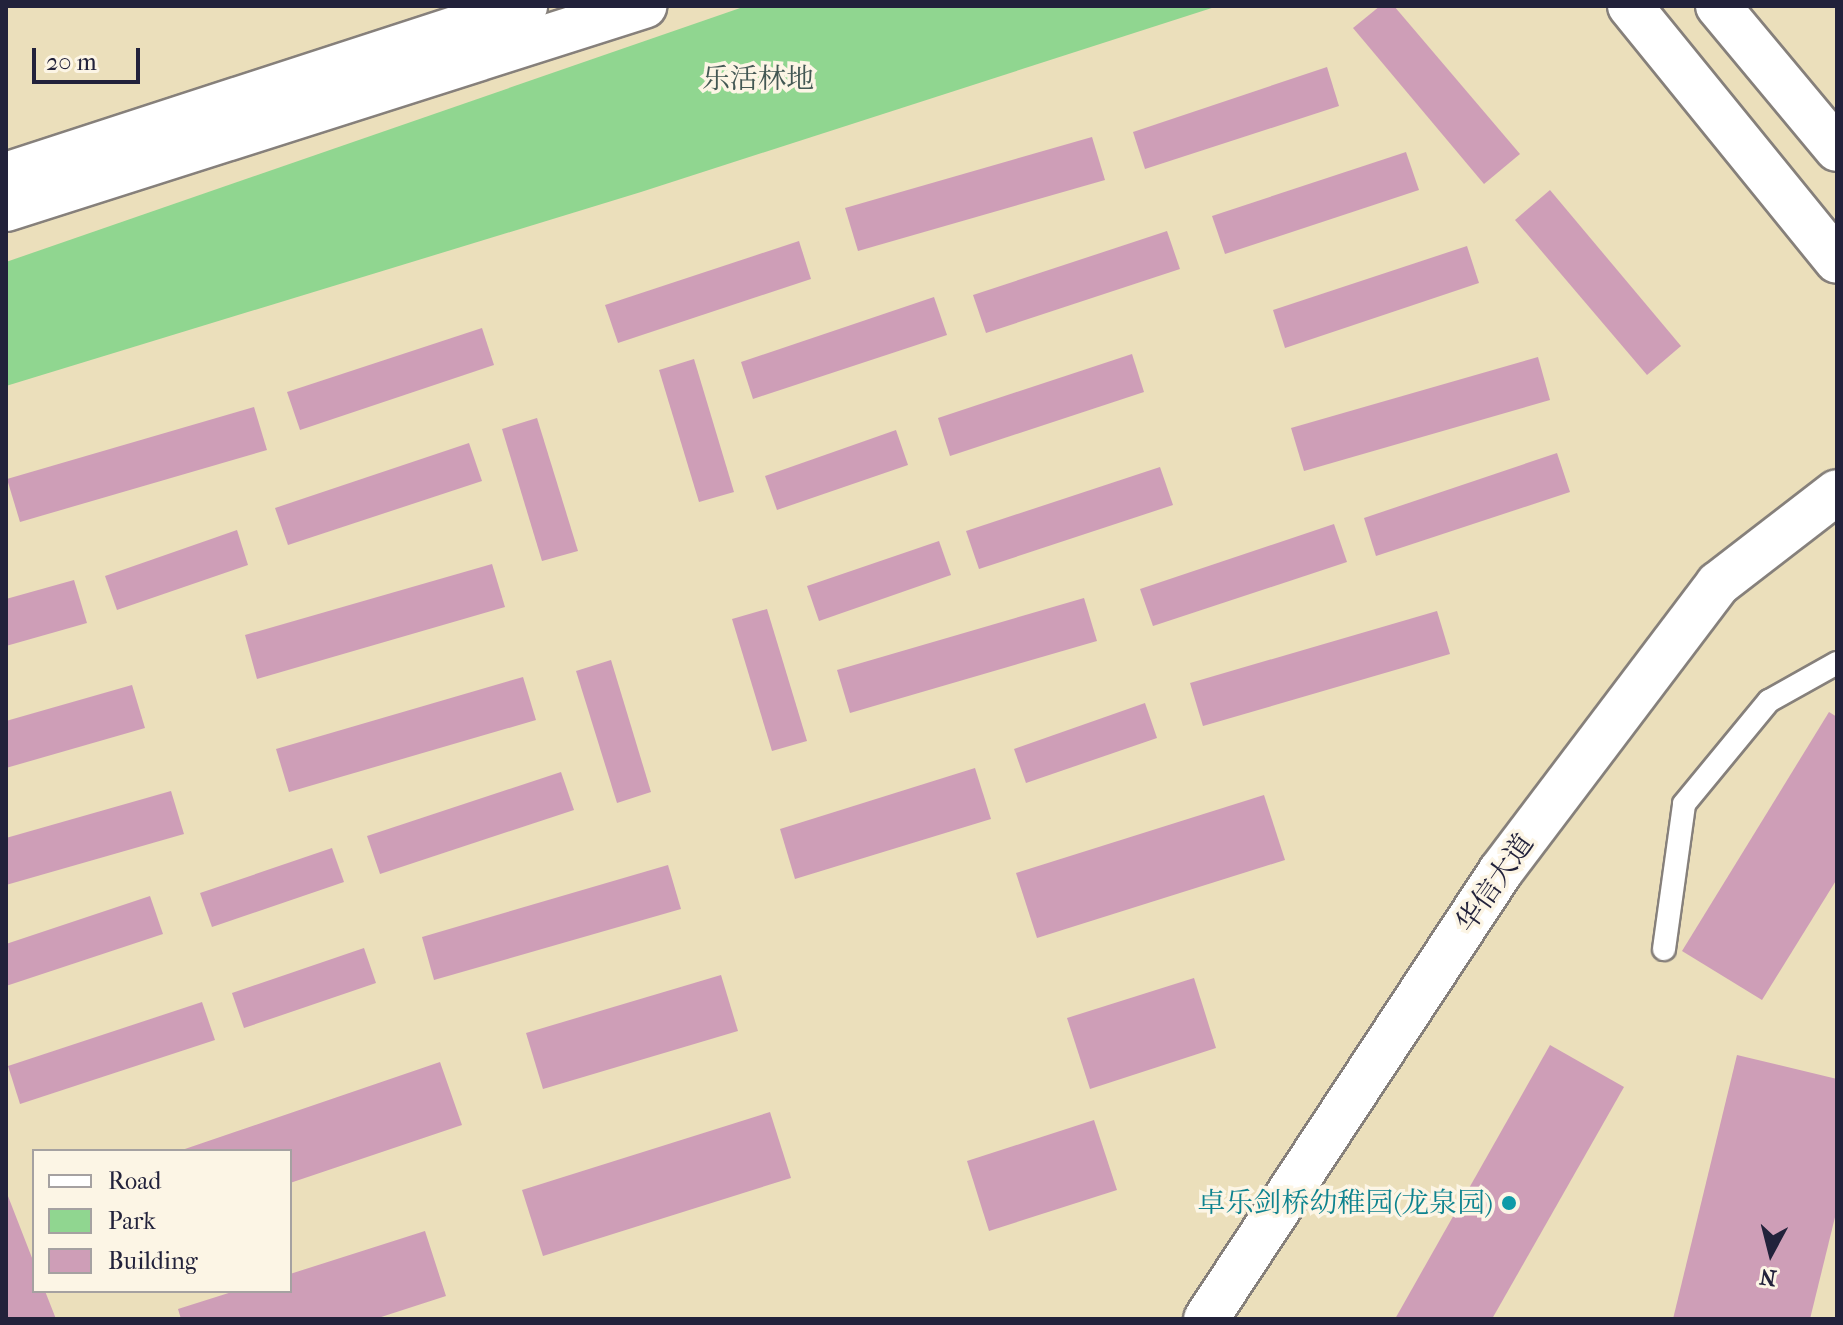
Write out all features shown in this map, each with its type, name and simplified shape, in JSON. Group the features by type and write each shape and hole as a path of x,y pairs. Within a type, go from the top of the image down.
{"street":[{"path":"6,175 525,6"},
{"path":"6,209 644,6"},
{"path":"1630,6 1837,261"},
{"path":"1718,6 1837,149"},
{"name":"华信大道","path":"1206,1319 1501,871 1718,584 1837,492"}],"lane":[{"path":"1664,949 1684,804 1769,701 1837,663"}],"green space":[{"name":"乐活林地","path":"746,6 1218,6 641,192 6,386 6,262"}],"building":[{"path":"1380,6 1394,6 1520,154 1484,184 1353,28"},
{"path":"1327,67 1339,106 1145,169 1133,132"},
{"path":"1092,137 1105,180 858,251 845,208"},
{"path":"1406,152 1419,190 1225,254 1212,216"},
{"path":"1550,190 1681,346 1647,375 1515,220"},
{"path":"1167,231 1180,269 986,333 973,295"},
{"path":"799,241 811,279 618,343 605,305"},
{"path":"1467,246 1479,283 1285,348 1273,310"},
{"path":"934,297 947,335 753,399 741,362"},
{"path":"482,328 494,365 300,430 287,392"},
{"path":"1132,354 1144,392 950,456 938,418"},
{"path":"1538,357 1550,400 1304,471 1291,428"},
{"path":"694,359 734,492 699,502 659,370"},
{"path":"254,407 267,450 20,522 7,479"},
{"path":"537,418 578,551 542,561 502,429"},
{"path":"896,430 908,465 777,510 765,476"},
{"path":"469,443 482,481 288,545 275,508"},
{"path":"1557,453 1570,492 1376,556 1364,518"},
{"path":"1160,467 1173,505 979,569 966,531"},
{"path":"1334,524 1347,562 1153,626 1140,589"},
{"path":"237,530 248,565 117,610 105,576"},
{"path":"939,541 951,575 819,621 807,586"},
{"path":"492,564 505,607 257,679 245,635"},
{"path":"74,580 87,623 6,646 6,599"},
{"path":"1084,598 1097,641 850,713 837,670"},
{"path":"767,609 807,741 772,751 732,619"},
{"path":"1437,611 1450,654 1203,726 1190,683"},
{"path":"611,660 651,792 617,803 576,671"},
{"path":"523,677 536,720 289,792 276,749"},
{"path":"132,685 145,728 6,768 6,721"},
{"path":"1145,703 1157,738 1026,783 1014,749"},
{"path":"1829,712 1837,717 1837,879 1762,1000 1682,951"},
{"path":"975,768 991,819 795,879 780,829"},
{"path":"561,772 574,810 380,874 367,836"},
{"path":"171,791 184,834 6,885 6,838"},
{"path":"1264,795 1285,860 1037,938 1016,873"},
{"path":"332,848 344,882 212,927 200,893"},
{"path":"668,865 681,909 434,980 422,937"},
{"path":"150,896 163,934 6,986 6,944"},
{"path":"364,948 376,983 244,1028 232,993"},
{"path":"721,975 738,1031 543,1089 526,1033"},
{"path":"1194,978 1216,1048 1090,1089 1067,1018"},
{"path":"202,1002 215,1040 20,1104 8,1066"},
{"name":"卓乐剑桥幼稚园(龙泉园)","path":"1550,1045 1624,1087 1492,1319 1395,1319"},
{"path":"1737,1055 1837,1079 1837,1209 1810,1319 1673,1319"},
{"path":"440,1062 462,1125 292,1182 292,1149 185,1149"},
{"path":"770,1112 791,1178 543,1256 522,1190"},
{"path":"1094,1120 1117,1190 989,1231 967,1161"},
{"path":"6,1191 32,1258 32,1293 46,1293 56,1319 6,1319"},
{"path":"425,1231 446,1296 375,1319 181,1319 178,1309 229,1293 292,1293 292,1273"}],"place":[{"name":"卓乐剑桥幼稚园(龙泉园)","path":"1509,1203"}]}
